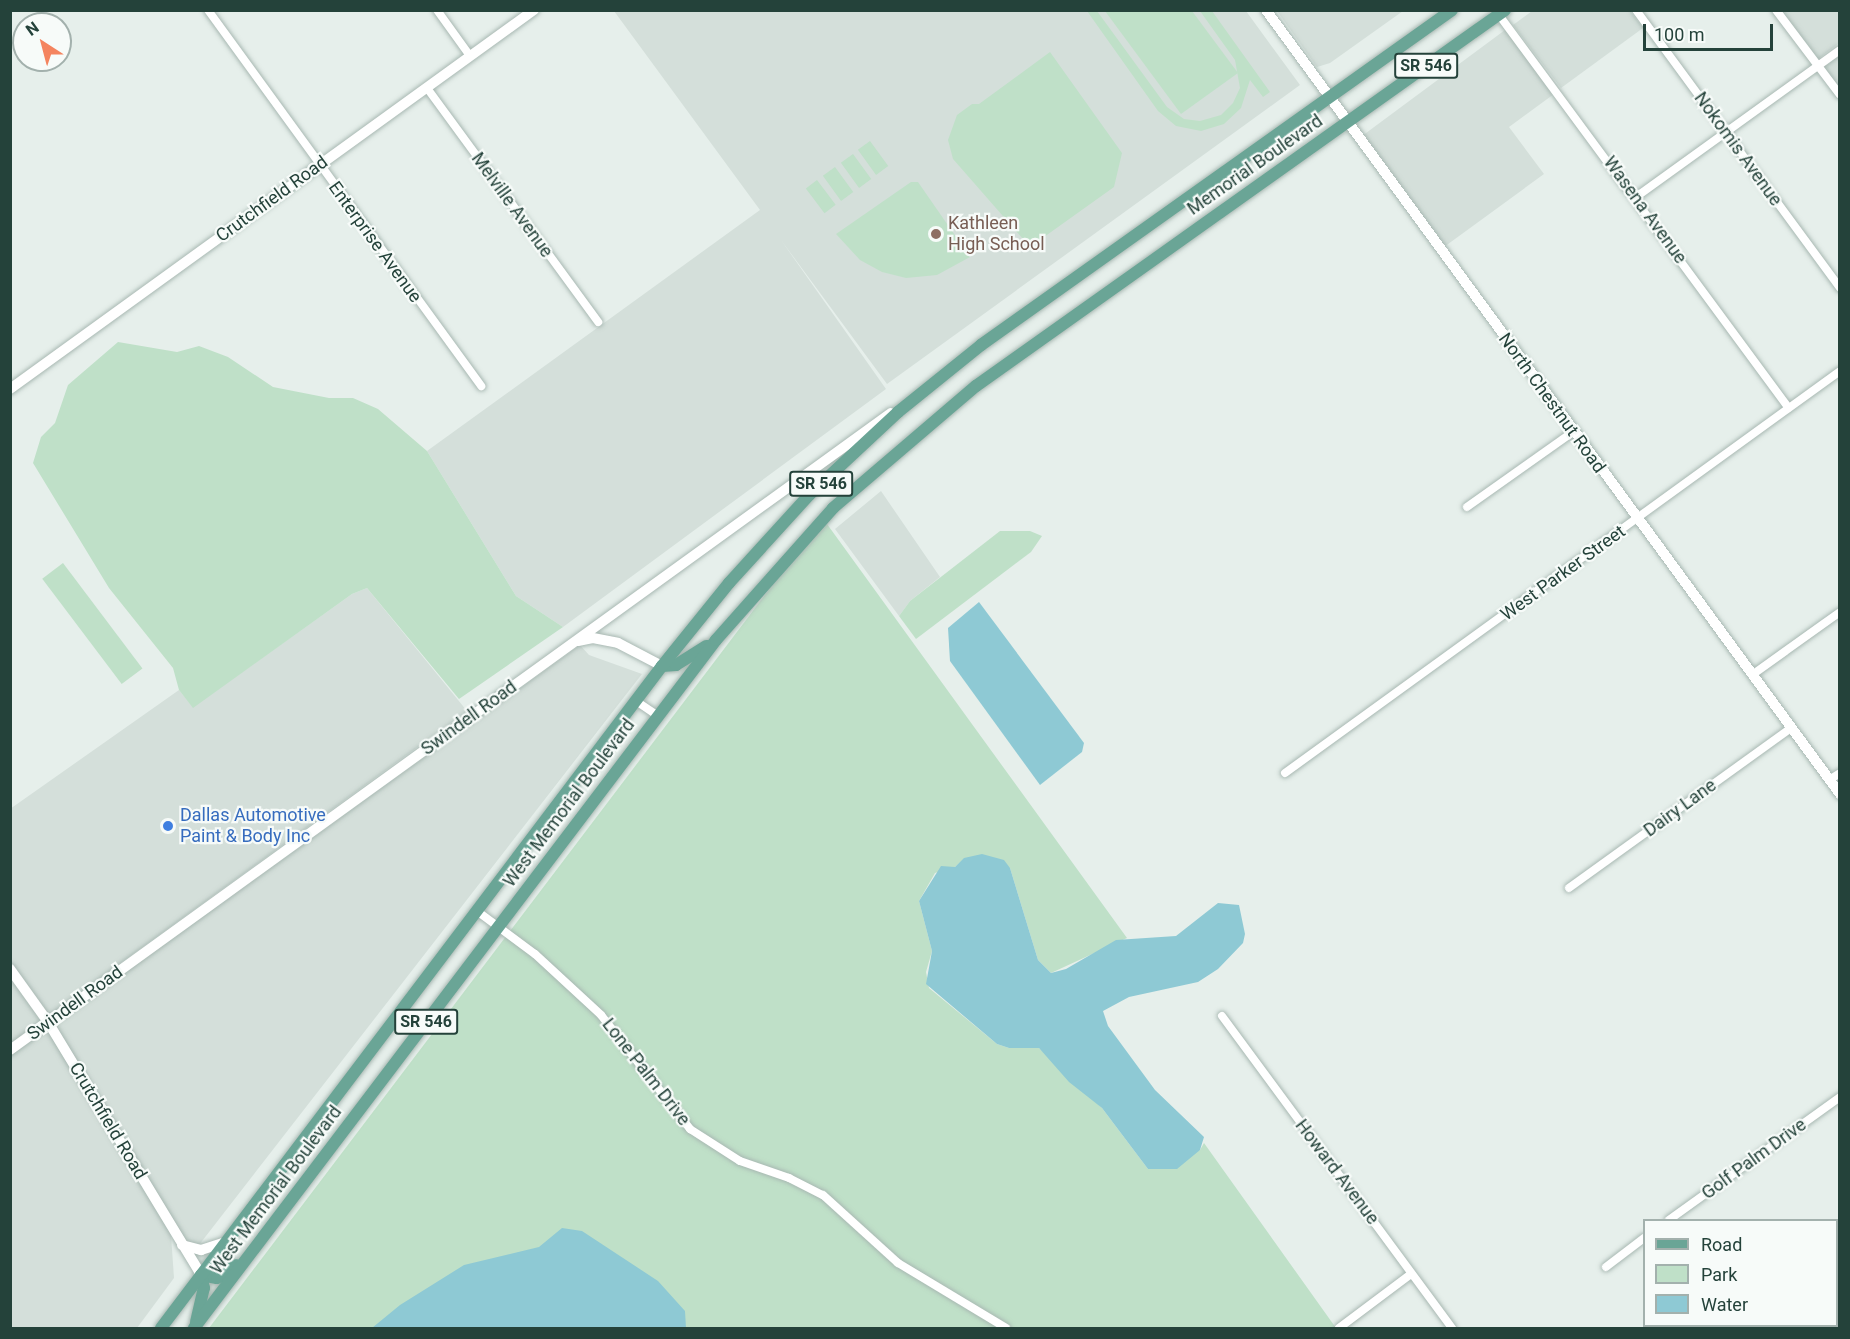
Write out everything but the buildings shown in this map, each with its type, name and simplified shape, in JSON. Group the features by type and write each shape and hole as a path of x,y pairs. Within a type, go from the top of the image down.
{"main road":[{"name":"Memorial Boulevard","path":"1005,327 1452,10"},
{"name":"Memorial Boulevard","path":"1026,349 1502,13"},
{"name":"West Memorial Boulevard","path":"201,1275 636,701 770,536 855,451 928,386 1005,327"},
{"name":"West Memorial Boulevard","path":"194,1328 716,640 833,508 925,426 1026,349"},
{"path":"663,666 688,659 716,640"},
{"path":"194,1328 204,1288 201,1275 217,1278 242,1264"},
{"name":"SR 546","path":"161,1329 201,1275"}],"street":[{"name":"Enterprise Avenue","path":"208,10 481,386"},
{"path":"437,10 470,56"},
{"name":"North Chestnut Road","path":"1266,10 1839,794"},
{"name":"Nokomis Avenue","path":"1636,10 1839,288"},
{"path":"1776,10 1839,95"},
{"name":"Crutchfield Road","path":"10,389 533,11"},
{"name":"Wasena Avenue","path":"1502,13 1789,408"},
{"path":"1636,197 1839,50"},
{"name":"Melville Avenue","path":"426,88 598,322"},
{"name":"West Parker Street","path":"1285,773 1839,371"},
{"name":"Swindell Road","path":"10,1050 928,386"},
{"path":"1467,507 1574,432"},
{"path":"1752,675 1839,612"},
{"path":"611,615 607,631 618,643"},
{"path":"575,641 593,638 618,643 663,666"},
{"path":"636,701 658,716"},
{"name":"Dairy Lane","path":"1569,888 1791,728"},
{"path":"1829,780 1839,773"},
{"name":"Lone Palm Drive","path":"477,911 536,954 601,1014 690,1129 740,1161 789,1178 823,1195 898,1263 1006,1329"},
{"name":"Crutchfield Road","path":"10,969 48,1022 201,1275"},
{"name":"Howard Avenue","path":"1222,1016 1452,1329"},
{"name":"Golf Palm Drive","path":"1672,1219 1839,1097"},
{"path":"1606,1267 1643,1239"},
{"path":"182,1245 201,1250 226,1242"},
{"path":"1339,1329 1411,1274"}],"shaded area":[{"name":"Kathleen High School","path":"614,11 1246,11 1300,85 887,384 781,240 886,389 563,627 516,596 427,451 760,210"},
{"path":"1277,11 1403,11 1330,63 1317,67"},
{"path":"1532,11 1630,11 1643,28 1561,88 1513,25"},
{"path":"1782,11 1839,11 1839,43 1818,59"},
{"path":"1505,30 1554,94 1509,127 1544,174 1444,247 1362,136"},
{"path":"1839,56 1839,88 1824,67"},
{"path":"881,491 940,577 910,601 899,616 835,529"},
{"path":"367,588 467,711 49,1015 11,962 10,809 179,690 193,707 352,594"},
{"path":"580,645 589,655 642,674 199,1245 185,1241 54,1024"},
{"path":"10,977 42,1020 11,1043 10,1043"},
{"path":"47,1029 171,1235 174,1278 137,1328 11,1328 10,1056"}],"green space":[{"path":"1087,11 1097,11 1167,107 1184,119 1200,121 1221,115 1233,103 1240,88 1235,60 1200,11 1212,11 1270,92 1263,97 1250,80 1241,108 1224,124 1201,131 1176,126 1158,111"},
{"path":"1105,11 1192,11 1238,73 1181,114"},
{"path":"1050,52 1122,153 1114,187 1030,247 953,159 948,140 957,115 972,104 979,104"},
{"path":"870,141 888,166 876,175 858,150"},
{"path":"853,154 871,179 859,188 841,163"},
{"path":"835,167 853,192 841,201 823,176"},
{"path":"817,180 836,205 824,213 806,188"},
{"path":"911,182 918,182 970,257 937,275 906,278 882,272 860,260 836,234"},
{"path":"118,342 177,352 199,346 228,357 273,387 329,398 353,398 378,409 427,451 516,596 563,627 459,699 367,588 352,594 193,708 179,690 173,668 109,588 33,463 41,437 55,423 68,385"},
{"path":"827,524 1127,938 1051,973 1038,960 1010,868 965,858 955,867 935,873 919,901 932,951 926,972 929,988 997,1044 1009,1048 1039,1048 1102,1108 1148,1169 1200,1150 1204,1143 1336,1328 209,1328 774,583"},
{"path":"1000,531 1030,531 1042,536 1031,552 916,639 899,616 910,601"},
{"path":"63,563 142,668 122,684 42,579"}],"water":[{"path":"979,602 1084,743 1082,752 1040,785 950,661 948,628"},
{"path":"982,854 1004,860 1010,868 1038,960 1051,973 1066,969 1116,940 1176,936 1218,903 1239,905 1245,934 1243,943 1218,969 1198,982 1129,997 1103,1011 1108,1026 1155,1090 1204,1137 1200,1150 1177,1169 1148,1169 1102,1108 1069,1082 1039,1048 1009,1048 997,1044 926,984 932,951 919,901 941,866 955,867 964,858"},
{"path":"562,1228 582,1231 658,1281 685,1311 686,1328 372,1328 400,1305 464,1265 539,1247"}],"place":[{"name":"Kathleen High School","path":"936,234"},
{"name":"Dallas Automotive Paint & Body Inc","path":"168,826"}]}
